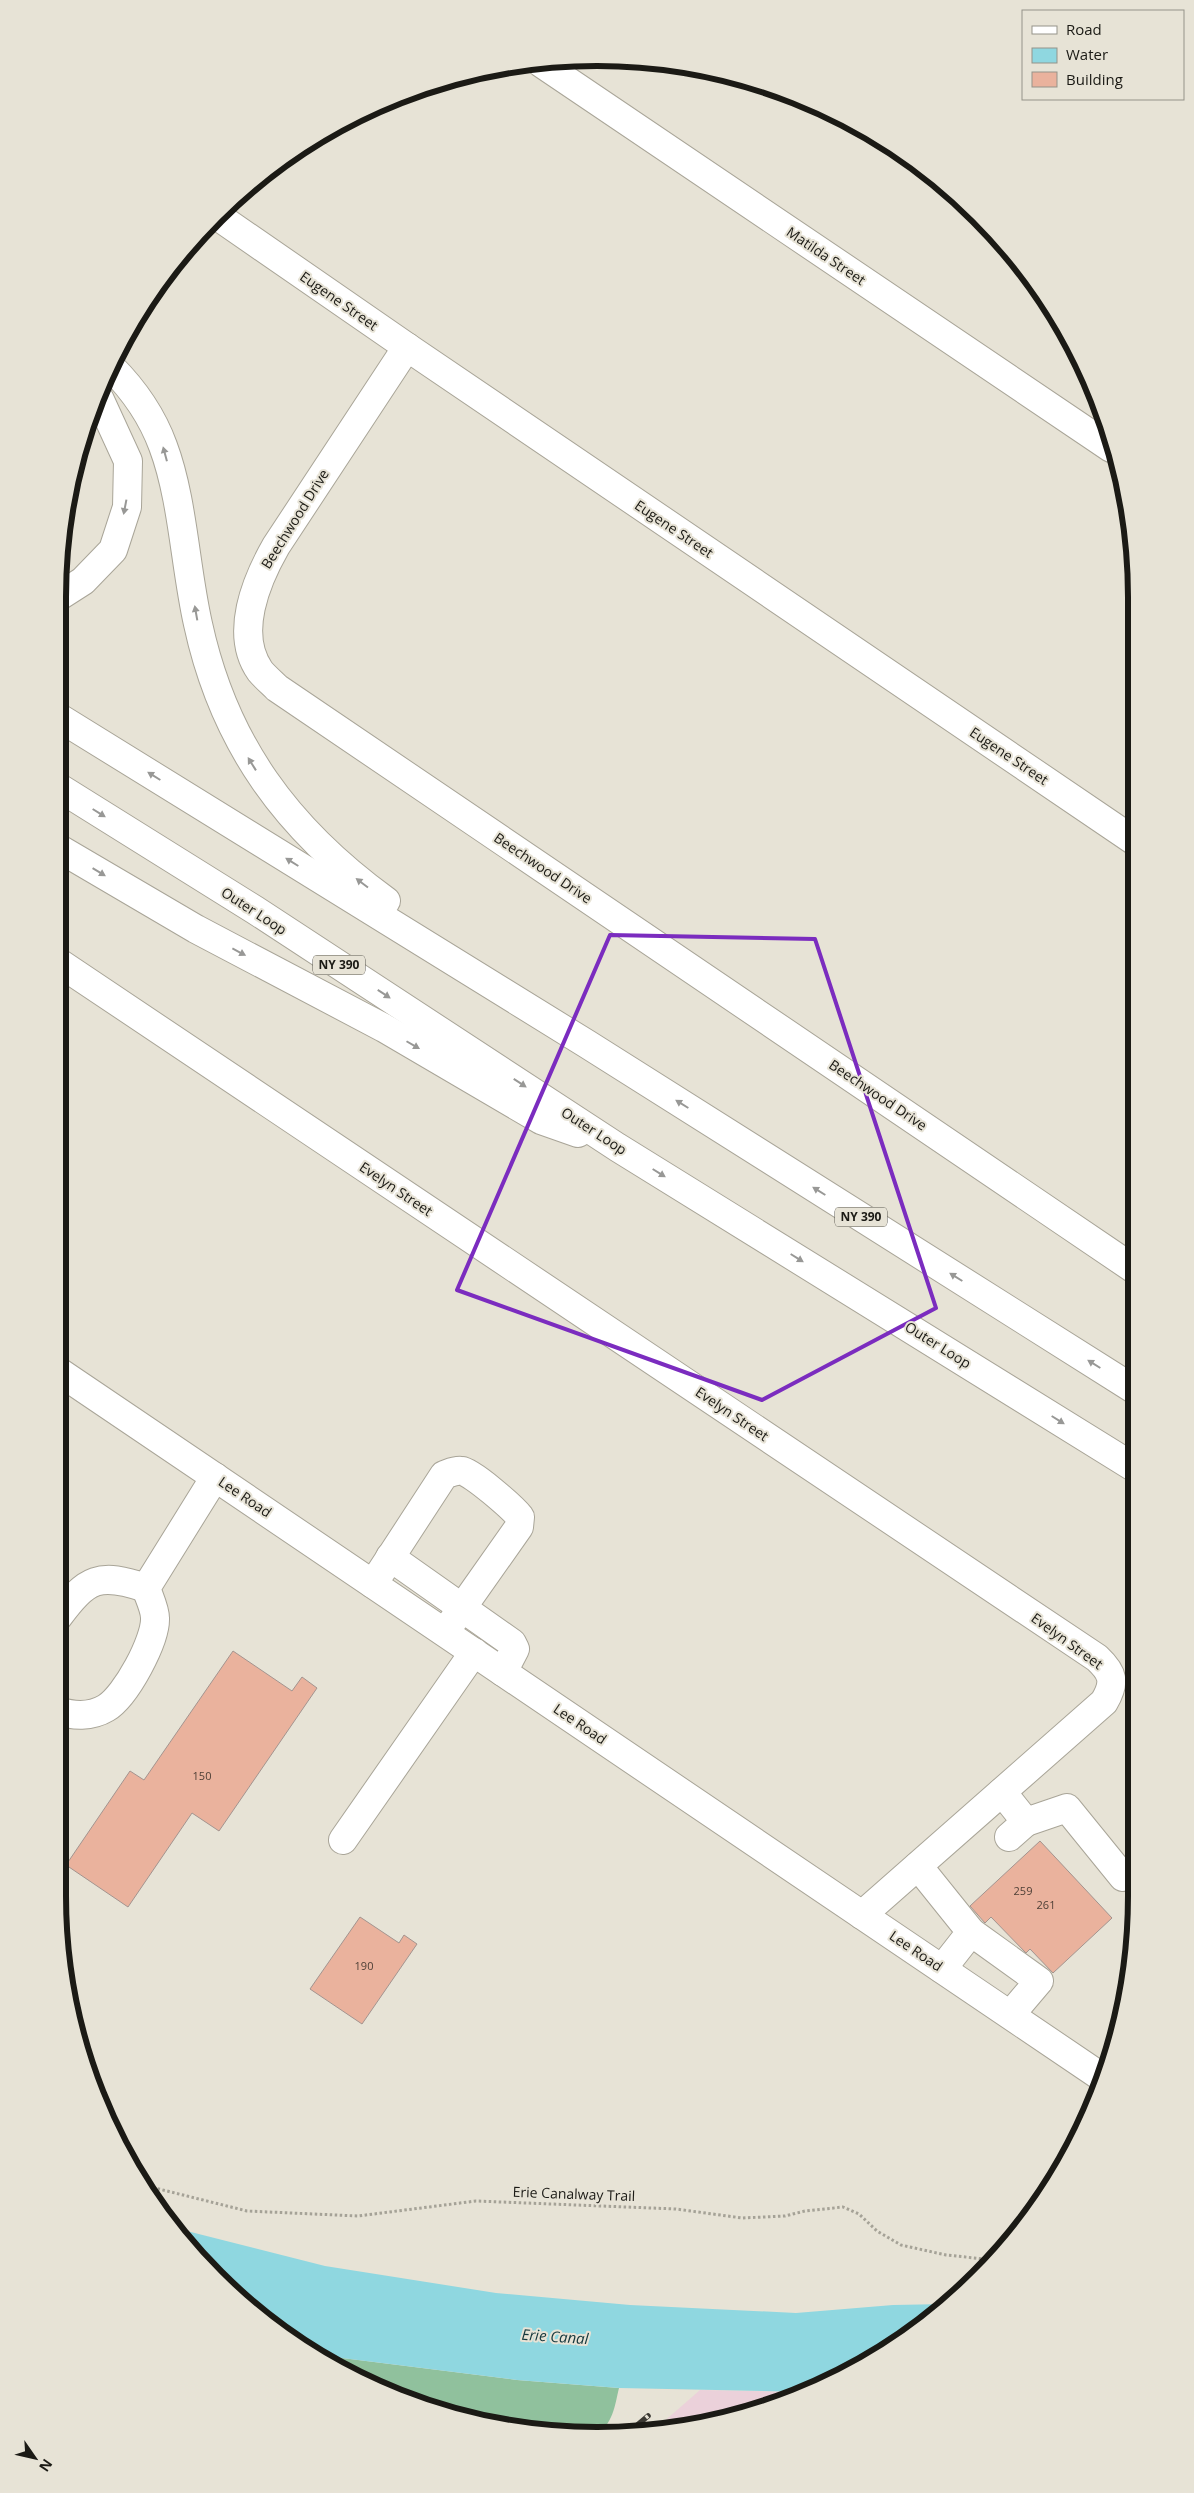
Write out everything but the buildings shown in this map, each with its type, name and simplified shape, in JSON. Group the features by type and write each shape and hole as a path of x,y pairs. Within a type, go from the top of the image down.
{"main road":[{"name":"Matilda Street","path":"549,69 1105,444"},
{"name":"Eugene Street","path":"224,220 406,347 1128,837"},
{"name":"Beechwood Drive","path":"406,347 276,546 262,572 253,598 249,624 251,650 260,671 277,688 1128,1265"},
{"path":"116,374 142,405 163,446 176,496 198,624 212,678 223,710 256,770 297,822 350,874 587,1044"},
{"path":"66,592 84,581 113,550 127,507 128,461 102,405"},
{"name":"NY 390","path":"66,722 587,1044 1128,1386"},
{"name":"Outer Loop","path":"66,792 255,910 618,1147 1128,1464"},
{"path":"66,853 196,929 384,1028 541,1120 618,1147"},
{"name":"Evelyn Street","path":"66,967 1097,1658 1106,1667 1112,1679 1111,1691 1104,1702 862,1915"},
{"name":"Lee Road","path":"66,1376 1097,2074"},
{"path":"373,1584 444,1475 453,1471 464,1471 513,1508 520,1517 520,1527 445,1632"},
{"path":"66,1713 83,1716 107,1708 131,1680 149,1647 155,1617 146,1588 215,1478"},
{"path":"390,1557 512,1643 515,1648 503,1672"},
{"path":"66,1606 73,1597 92,1582 120,1579 146,1588"},
{"path":"343,1840 474,1652"},
{"path":"1002,1792 1018,1830 1067,1808 1123,1877"},
{"path":"918,1866 971,1932 1040,1981 1011,2014"},
{"path":"942,1969 971,1932"}],"path":[{"name":"Erie Canalway Trail","path":"154,2188 247,2211 358,2216 476,2201 676,2210 742,2218 785,2216 843,2207 860,2214 877,2231 901,2246 984,2259"}],"highlighted area":[{"path":"610,935 815,939 936,1308 762,1400 457,1290"}],"shaded area":[{"path":"700,2390 786,2392 734,2409 701,2417 663,2422"}],"green space":[{"path":"332,2356 517,2380 619,2388 612,2414 606,2426 562,2426 493,2417 460,2409 426,2399 394,2386"}],"water":[{"name":"Erie Canal","path":"186,2231 325,2266 496,2293 630,2305 796,2313 893,2305 936,2304 892,2337 862,2356 832,2372 786,2392 619,2388 517,2380 332,2356 274,2317 222,2271"}],"railway":[{"path":"637,2425 648,2416"}]}
